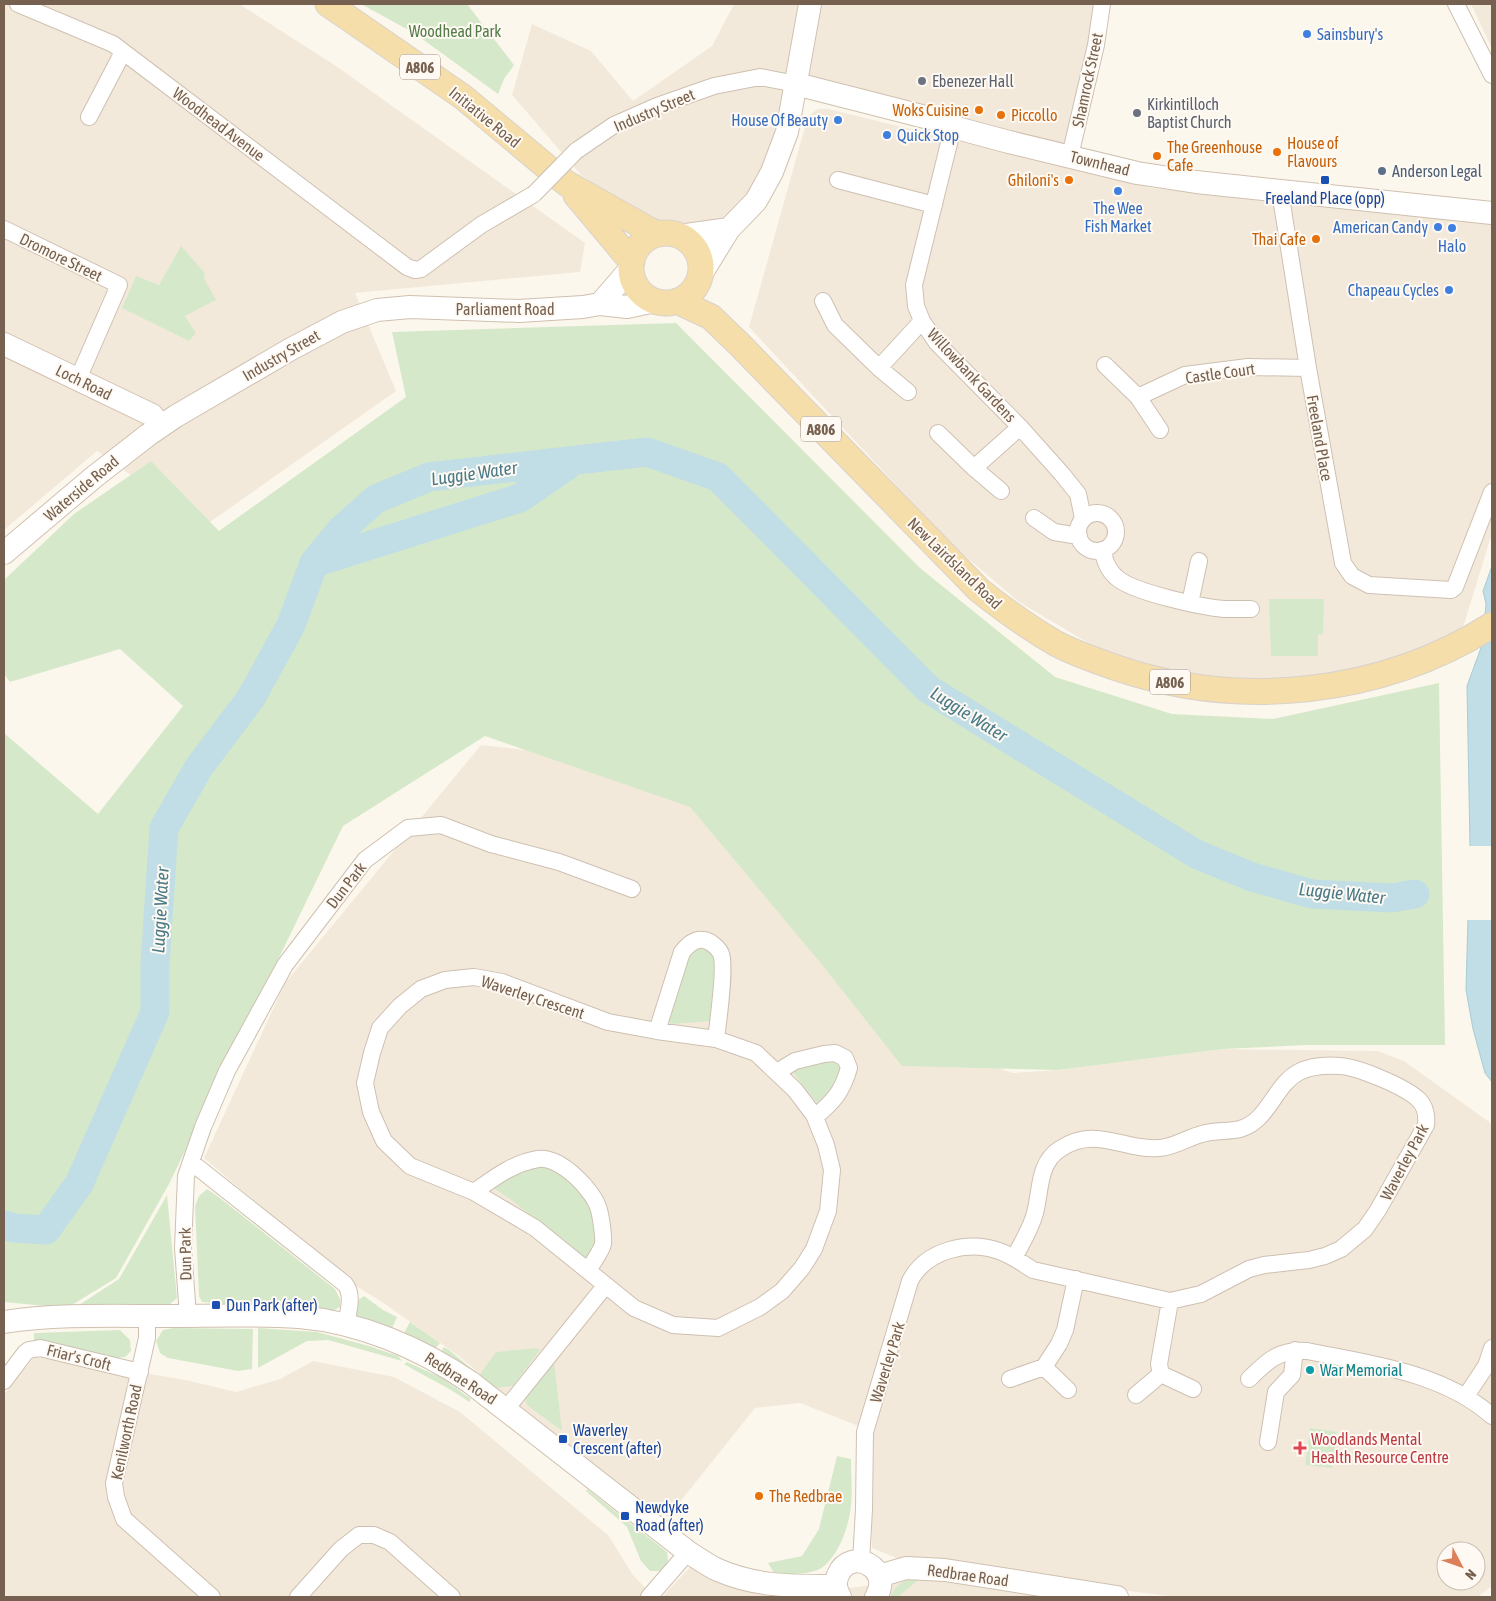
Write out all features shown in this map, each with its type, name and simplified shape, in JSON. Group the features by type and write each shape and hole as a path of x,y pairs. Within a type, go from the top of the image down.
{"main road":[{"name":"Initiative Road","path":"328,4 463,97 566,183"},
{"name":"A806","path":"566,183 651,231 669,235"},
{"name":"A806","path":"566,183 631,265"},
{"path":"669,235 692,245 697,252 701,268 699,278 688,295 666,301 642,294 634,282 631,265 634,254 644,241 669,235"},
{"name":"New Lairdsland Road","path":"699,278 711,317"},
{"name":"New Lairdsland Road","path":"666,301 711,317 979,590 1010,614 1058,644 1075,652 1127,672 1174,683 1220,690 1270,692 1309,689 1363,679 1418,662 1492,625"}],"street":[{"name":"Woodhead Avenue","path":"18,4 113,44 407,267"},
{"path":"699,278 729,229 756,201 772,172 787,132 810,4"},
{"name":"Shamrock Street","path":"1070,156 1096,44 1102,4"},
{"path":"1456,4 1492,75"},
{"path":"90,117 123,52"},
{"name":"Industry Street","path":"407,267 415,270 421,269 481,225 534,194 576,151 614,125 657,106 714,86 760,77 796,84"},
{"name":"Townhead","path":"796,84 937,120 953,127 1137,172 1196,182 1492,213"},
{"name":"Willowbank Gardens","path":"953,127 914,284 916,306 922,321 937,343 1020,427 1078,494 1084,518 1078,530 1079,536"},
{"path":"838,180 934,206"},
{"name":"Freeland Place","path":"1280,191 1308,368 1343,564 1352,576 1369,585 1446,591 1455,587 1492,492"},
{"name":"Dromore Street","path":"4,229 119,285 78,379"},
{"path":"669,235 729,229"},
{"path":"600,304 631,265"},
{"name":"Parliament Road","path":"410,307 519,311 577,308 600,304 627,307 666,301"},
{"path":"823,301 835,325 879,368 908,392"},
{"name":"Industry Street","path":"161,426 326,329 377,310 410,307"},
{"path":"879,368 922,321"},
{"name":"Loch Road","path":"4,344 152,415 161,426"},
{"path":"1105,365 1138,397 1160,430"},
{"name":"Castle Court","path":"1138,397 1185,375 1248,367 1308,368"},
{"name":"Waterside Road","path":"4,553 94,476 161,426"},
{"path":"974,468 1020,427"},
{"path":"938,433 1001,491"},
{"path":"1034,518 1054,532 1079,536 1085,546 1096,551 1102,550 1113,543 1117,531 1112,519 1107,515 1095,512 1084,518"},
{"path":"1102,550 1107,567 1127,585 1190,603 1224,609 1251,609"},
{"path":"1190,603 1199,561"},
{"name":"Dun Park","path":"188,1316 183,1248 186,1176 191,1162 227,1071 284,965 365,860 408,828 441,825 491,844 559,862 632,889"},
{"path":"657,1032 682,952 689,943 702,939 713,944 721,953 722,966 716,1039"},
{"name":"Waverley Crescent","path":"474,977 502,982 608,1022 657,1032 716,1039 756,1053 795,1090 815,1116 826,1145 832,1170 828,1211 814,1249 802,1268 782,1291 760,1307 718,1328 673,1326 634,1308 535,1228 474,1192 410,1166 384,1141 371,1112 365,1083 380,1028 400,1006 421,989 445,980 474,977"},
{"path":"777,1072 795,1061 810,1056 835,1053 845,1058 849,1068 844,1086 834,1100 815,1116"},
{"name":"Waverley Park","path":"862,1562 865,1432 910,1281 927,1262 939,1254 956,1248 974,1246 989,1248 1014,1258 1033,1270 1170,1301 1201,1294 1249,1269 1325,1256 1341,1249 1356,1238 1365,1229 1378,1210 1426,1125 1427,1117 1425,1110 1419,1100 1394,1085 1368,1073 1340,1066 1322,1066 1310,1068 1294,1075 1259,1118 1241,1128 1204,1133 1163,1148 1142,1148 1098,1138 1077,1140 1060,1149 1051,1157 1043,1170 1031,1226 1014,1258"},
{"path":"474,1192 509,1168 539,1159 549,1159 567,1169 587,1188 599,1209 603,1245 588,1271"},
{"path":"191,1162 350,1289 346,1325"},
{"path":"1010,1379 1044,1367 1059,1344 1065,1330 1076,1279"},
{"path":"506,1409 605,1286"},
{"path":"1170,1301 1158,1364 1161,1374 1193,1389"},
{"name":"Redbrae Road","path":"4,1322 78,1316 233,1315 300,1317 346,1325 384,1337 426,1354 446,1365 506,1409 688,1552 717,1569 785,1592 838,1591"},
{"name":"Kenilworth Road","path":"147,1316 148,1338 114,1483 116,1497 124,1518 212,1597"},
{"name":"Friar's Croft","path":"4,1381 25,1353 29,1350 40,1348 140,1372"},
{"path":"1466,1396 1486,1366 1492,1348"},
{"path":"1268,1442 1276,1392 1292,1375 1296,1350"},
{"path":"1249,1380 1274,1357 1296,1350 1307,1351 1395,1369 1426,1379 1466,1396 1492,1416"},
{"path":"1044,1367 1068,1390"},
{"path":"1136,1395 1161,1374"},
{"path":"298,1597 341,1549 360,1535 374,1535 390,1542 452,1597"},
{"path":"649,1597 688,1552"},
{"path":"838,1591 840,1571 846,1565 855,1562 870,1565 877,1587"},
{"name":"Redbrae Road","path":"877,1587 906,1568 931,1568 1072,1594 1117,1597"}],"shaded area":[{"path":"4,4 239,4 336,66 585,243 580,272 355,293 396,391 203,527 97,451 4,530"},
{"path":"734,4 1104,4 1070,149 782,78 782,129 756,184 724,223 658,228 581,175 512,95 532,24 591,51 633,101 712,46"},
{"path":"1471,4 1492,4 1492,49"},
{"path":"818,109 828,109 1152,188 1292,204 1444,214 1492,222 1492,533 1462,631 1431,646 1310,684 1198,678 1112,657 1019,602 951,544 749,327 808,116"},
{"path":"481,745 583,756 693,803 910,1039 1013,1073 1058,1070 1223,1049 1378,1051 1404,1061 1492,1124 1492,1586 1486,1590 1486,1541 1436,1541 1436,1591 1485,1591 1477,1597 1177,1597 908,1563 872,1548 871,1431 800,1403 755,1408 668,1517 578,1460 459,1356 379,1300 351,1283 204,1158 285,983"},
{"path":"36,1355 186,1380 236,1392 280,1379 313,1361 394,1377 460,1412 608,1535 633,1575 654,1597 4,1597 4,1395"},
{"path":"691,1566 785,1597 662,1597"},
{"path":"921,1578 1058,1597 785,1597"}],"green space":[{"name":"Woodhead Park","path":"361,4 467,4 514,65 504,79 498,94 414,33"},
{"path":"181,246 205,273 204,278 216,300 185,316 196,333 189,341 122,308 136,276 159,285"},
{"path":"676,323 920,568 1055,677 1172,714 1273,719 1439,683 1445,1045 1306,1045 1223,1049 1058,1070 902,1066 819,961 690,807 485,736 343,826 169,1184 116,1278 67,1308 4,1302 4,733 98,814 183,706 120,649 10,682 4,674 4,580 74,514 151,461 219,531 406,397 392,332"},
{"path":"1269,599 1324,599 1323,634 1318,635 1318,656 1271,656"},
{"path":"697,946 708,946 717,958 712,1021 671,1024 667,1018 690,951"},
{"path":"832,1056 841,1062 844,1078 818,1104 791,1070"},
{"path":"542,1162 580,1187 594,1207 597,1244 586,1262 513,1201 492,1187"},
{"path":"207,1189 335,1289 340,1299 340,1307 331,1312 202,1302 199,1296 195,1206 199,1196"},
{"path":"167,1195 177,1298 169,1305 162,1306 79,1305 119,1279"},
{"path":"364,1296 383,1310 397,1317 390,1333 360,1322 355,1312 354,1303"},
{"path":"410,1322 440,1343 433,1351 401,1338"},
{"path":"173,1328 253,1329 252,1369 238,1371 168,1358 160,1353 156,1341 163,1330"},
{"path":"258,1328 317,1332 369,1346 398,1356 402,1361 328,1340 307,1341 258,1368"},
{"path":"120,1330 130,1340 131,1351 125,1357 114,1358 34,1342 34,1333"},
{"path":"443,1347 472,1369 467,1373 441,1356"},
{"path":"537,1348 540,1350 513,1386 496,1388 478,1377 496,1352"},
{"path":"554,1361 562,1431 527,1405 525,1399"},
{"path":"407,1362 442,1378 471,1399 469,1402 404,1364"},
{"path":"1310,1428 1337,1432 1332,1468 1305,1465"},
{"path":"837,1456 851,1459 852,1486 849,1520 837,1549 828,1562 819,1570 799,1574 774,1573 768,1563 802,1556 819,1529"},
{"path":"587,1489 667,1552 668,1560 663,1571 650,1571 641,1561 627,1527 586,1491"},
{"path":"916,1577 917,1581 898,1597 890,1597 900,1584"}],"water":[{"path":"1492,566 1492,1082 1485,1073 1473,1029 1466,990 1470,846 1467,686 1482,645 1486,604 1483,591"}],"pier":[{"path":"1468,846 1492,846 1492,920 1466,920"}],"waterway":[{"name":"Luggie Water","path":"4,1225 14,1228 46,1230 79,1184 155,1012 155,964 164,828 199,767 251,698 291,625 314,563 341,530 376,499 429,477 647,452 718,477 928,689 1196,854 1252,877 1312,894 1392,898 1415,894"},
{"name":"Luggie Water","path":"314,563 520,498 571,463"}],"place":[{"name":"Sainsbury's","path":"1307,34"},
{"name":"Ebenezer Hall","path":"922,81"},
{"name":"Woks Cuisine","path":"979,110"},
{"name":"Kirkintilloch Baptist Church","path":"1137,113"},
{"name":"Piccollo","path":"1001,115"},
{"name":"House Of Beauty","path":"838,120"},
{"name":"Quick Stop","path":"887,135"},
{"name":"House of Flavours","path":"1277,152"},
{"name":"The Greenhouse Cafe","path":"1157,156"},
{"name":"Anderson Legal","path":"1382,171"},
{"name":"Ghiloni's","path":"1069,180"},
{"name":"Freeland Place (opp)","path":"1325,180"},
{"name":"The Wee Fish Market","path":"1118,191"},
{"name":"American Candy","path":"1438,227"},
{"name":"Halo","path":"1452,228"},
{"name":"Thai Cafe","path":"1316,239"},
{"name":"Chapeau Cycles","path":"1449,290"},
{"name":"Dun Park (after)","path":"216,1305"},
{"name":"War Memorial","path":"1310,1370"},
{"name":"Waverley Crescent (after)","path":"563,1439"},
{"name":"Woodlands Mental Health Resource Centre","path":"1300,1448"},
{"name":"The Redbrae","path":"759,1496"},
{"name":"Newdyke Road (after)","path":"625,1516"}]}
